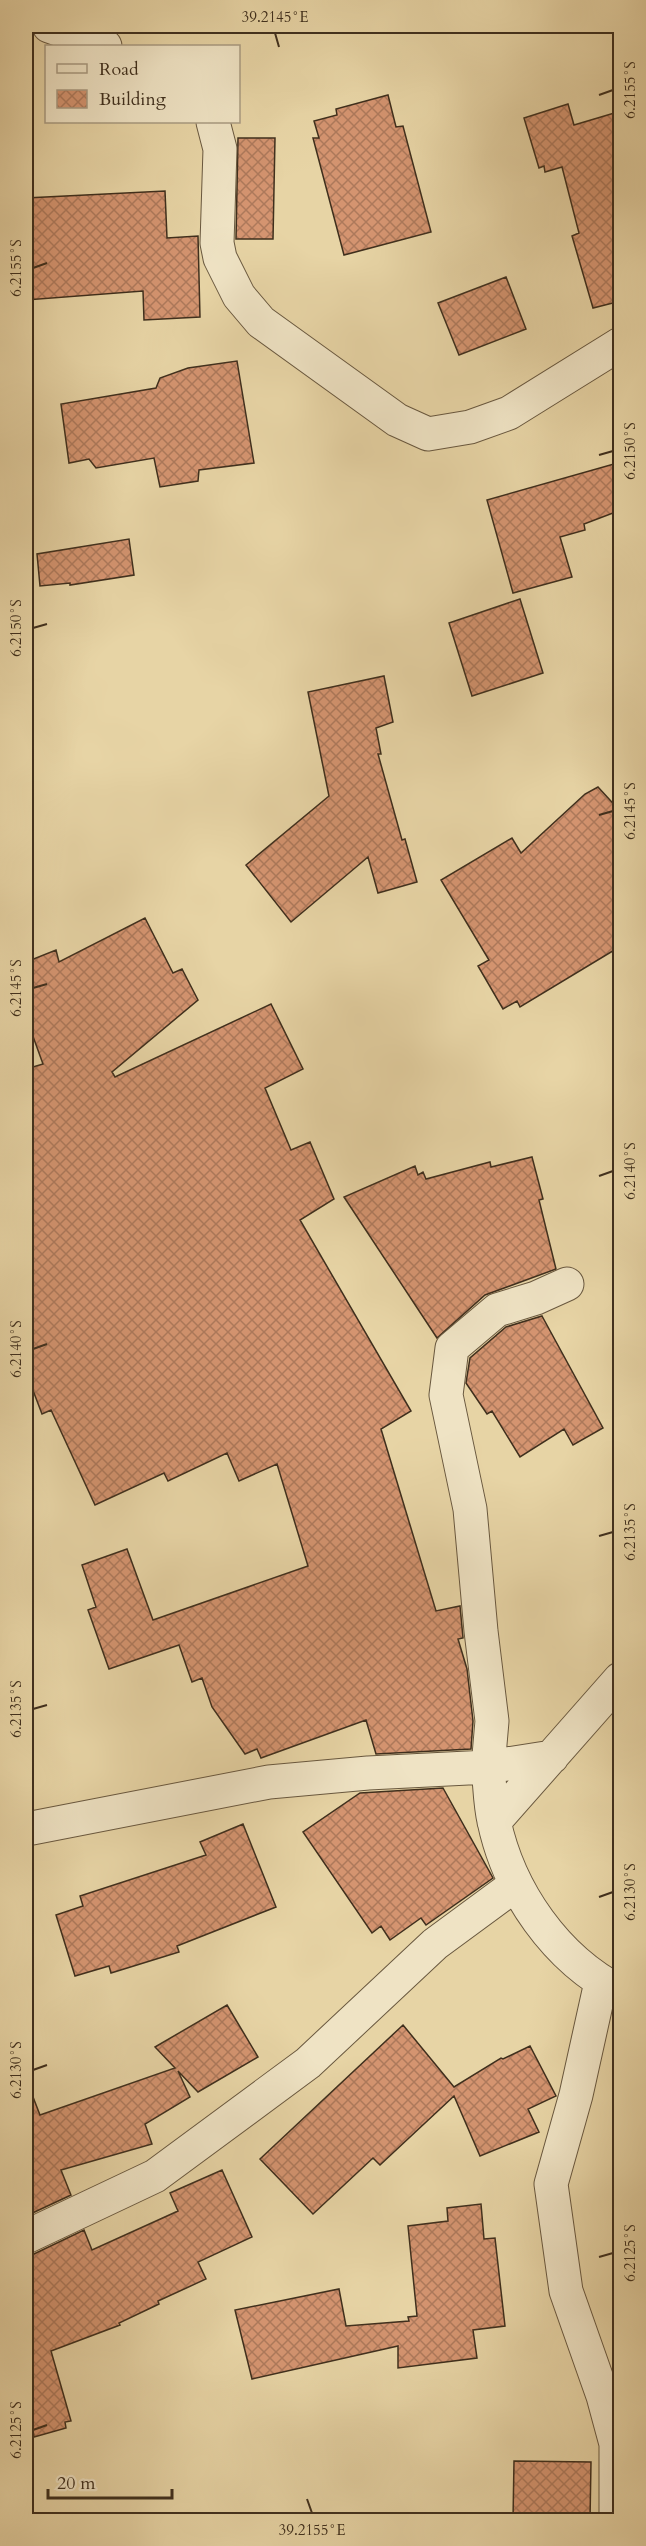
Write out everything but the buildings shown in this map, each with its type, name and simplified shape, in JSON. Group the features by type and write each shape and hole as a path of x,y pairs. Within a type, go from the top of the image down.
{"street":[{"path":"49,26 102,45"},
{"path":"213,123 220,149 217,243 220,258 238,296 261,322 397,420 428,434 480,423 509,413 621,344"},
{"path":"567,1284 536,1298 496,1310 452,1348 446,1395 470,1509 492,1721 488,1767 494,1822 515,1885 549,1936 611,1987 576,2095 551,2184 566,2291 603,2396 616,2444 616,2520"},
{"path":"494,1822 621,1679"},
{"path":"26,1827 32,1828 161,1805 269,1782 488,1767 552,1756"},
{"path":"26,2237 155,2176 308,2063 435,1944 515,1885"}]}
